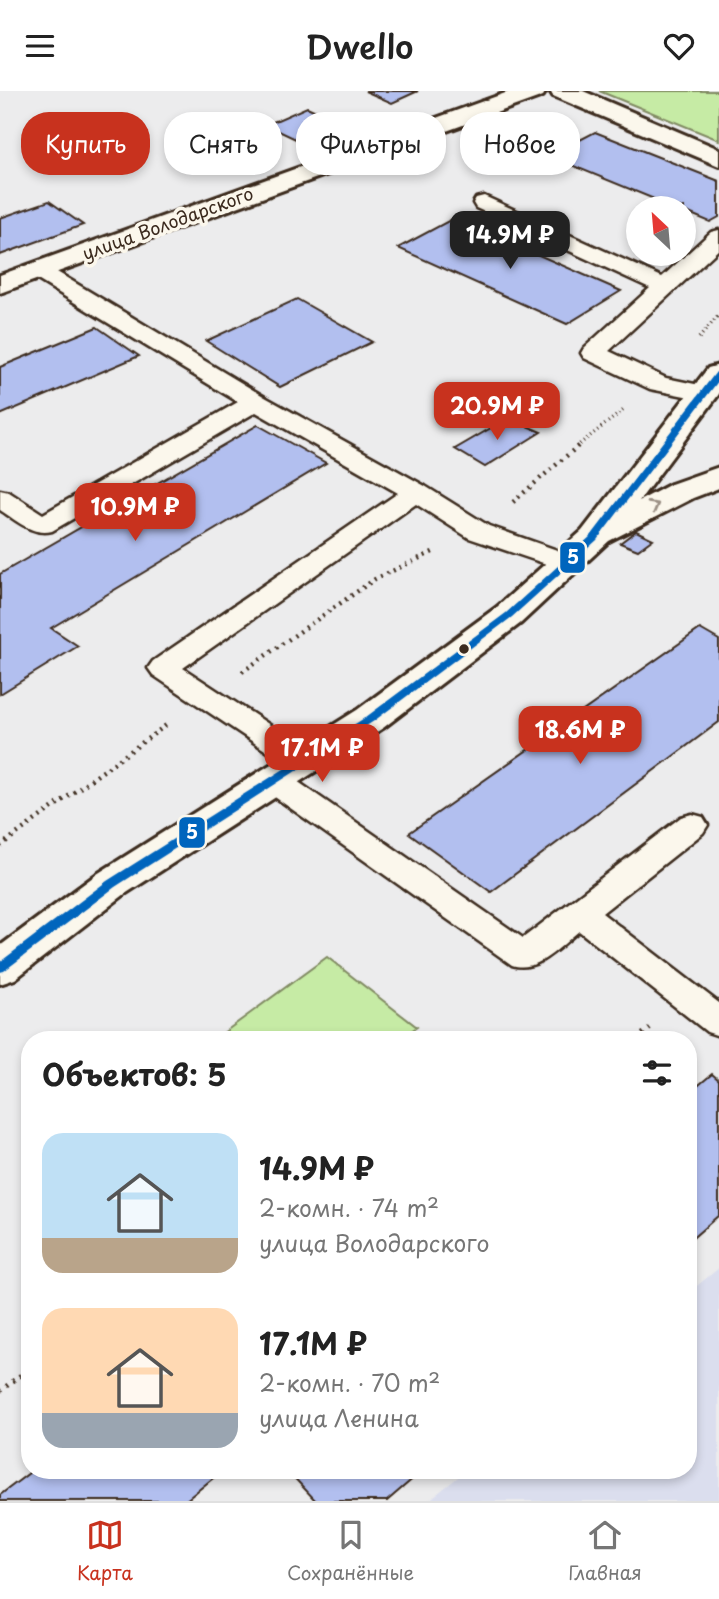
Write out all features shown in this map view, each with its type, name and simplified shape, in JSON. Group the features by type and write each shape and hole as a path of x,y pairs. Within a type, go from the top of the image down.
{"main road":[{"name":"улица Володарского","path":"0,285 534,91"},
{"path":"562,91 719,158"},
{"path":"0,968 111,884 369,719 509,615 594,538 712,383"},
{"path":"594,538 682,491 716,482"}],"lane":[{"path":"484,203 664,286"},
{"path":"712,383 659,384 593,353 719,237"},
{"path":"39,271 256,403 416,492 479,531 567,563"},
{"path":"0,498 42,525 256,403"},
{"path":"416,492 163,668 206,697 288,771 524,956 692,825"},
{"path":"578,913 719,1022"}],"path":[{"path":"0,846 374,579 479,531 593,433 659,384 719,315"},
{"path":"0,1391 21,1376"}],"shaded area":[{"path":"719,1268 719,1501 428,1501 456,1479 697,1479 697,1286"}],"green space":[{"path":"599,91 719,91 719,140"},
{"path":"327,957 417,1027 411,1031 226,1031"}],"building":[{"path":"365,91 418,91 392,103"},
{"path":"307,107 318,112 296,112 296,139 282,133 282,118"},
{"path":"595,132 719,181 719,217 710,222 696,216 696,196 647,196 580,169 580,140"},
{"path":"49,201 83,225 0,255 0,218"},
{"path":"454,218 621,291 567,324 398,248"},
{"path":"297,299 372,342 280,387 206,341"},
{"path":"97,327 139,356 0,415 0,367"},
{"path":"508,418 541,432 485,467 455,449"},
{"path":"258,425 326,463 51,628 78,646 0,694 0,574"},
{"path":"636,531 653,539 638,550 620,543"},
{"path":"700,629 719,640 719,722 491,892 409,833"},
{"path":"712,1074 719,1080 719,1215 697,1234 697,1086"},
{"path":"21,1479 212,1479 185,1501 0,1501 0,1495"},
{"path":"295,1479 413,1479 387,1501 316,1501"}],"transit line":[{"name":"5","path":"0,968 111,884 370,719 509,615 594,538 719,374"}]}
